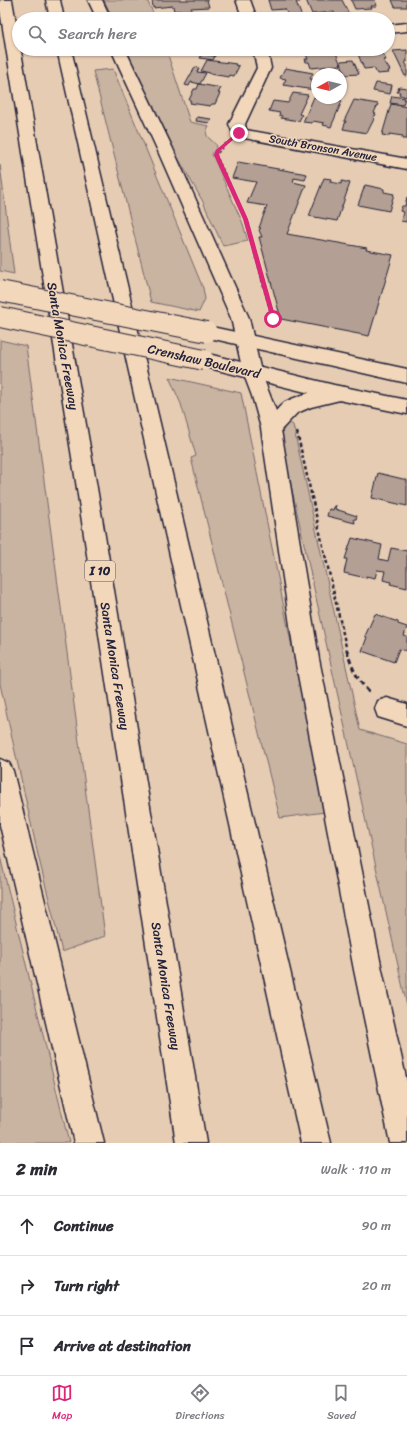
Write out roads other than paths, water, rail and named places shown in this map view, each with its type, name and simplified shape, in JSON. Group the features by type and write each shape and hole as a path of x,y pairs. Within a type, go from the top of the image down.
{"main road":[{"name":"Santa Monica Freeway","path":"5,0 12,42"},
{"path":"53,0 56,12"},
{"path":"96,0 101,12"},
{"path":"243,0 247,12"},
{"path":"395,28 407,27"},
{"name":"Santa Monica Freeway","path":"14,56 87,490 191,1143"},
{"path":"66,56 316,1143"},
{"path":"121,56 165,149 240,318 252,372 262,396 284,427"},
{"name":"South Bronson Avenue","path":"261,56 264,68 237,124 239,133 406,162"},
{"name":"Crenshaw Boulevard","path":"0,291 207,332 407,376"},
{"name":"Crenshaw Boulevard","path":"0,317 204,360 340,393 407,407"},
{"path":"340,393 306,401 290,408 284,427 307,659 368,970 405,1143"},
{"path":"0,770 90,1143"}]}
